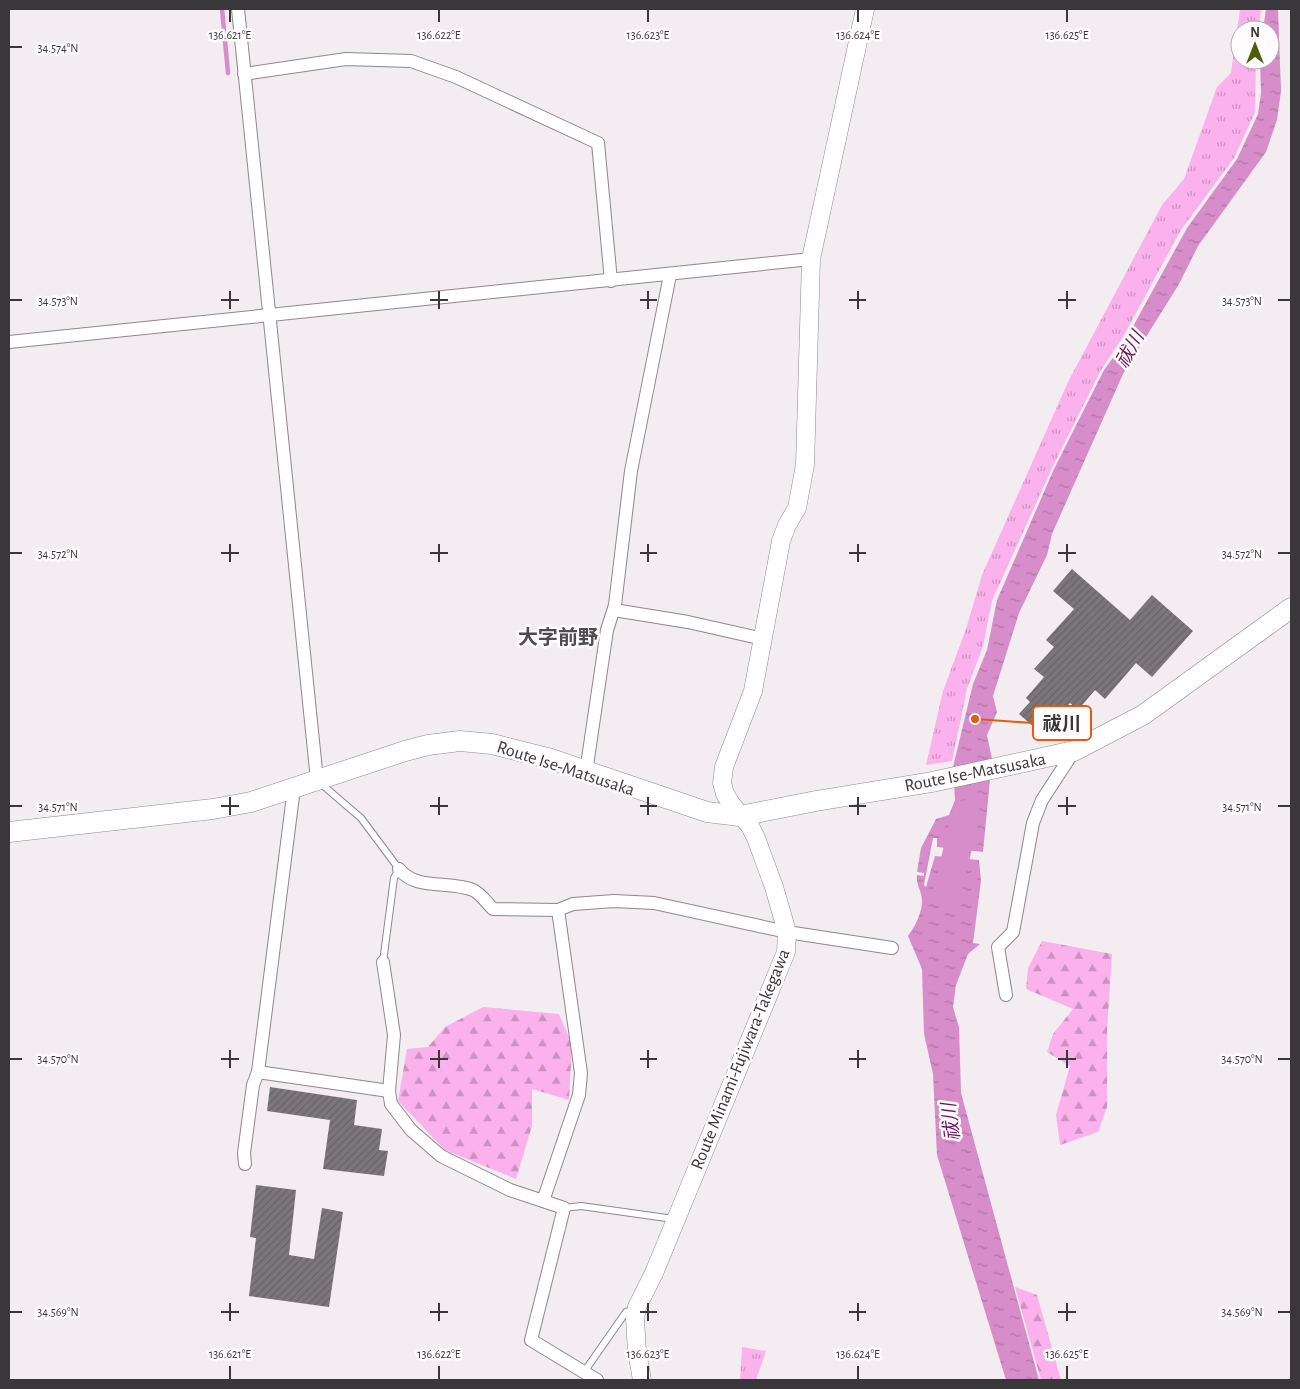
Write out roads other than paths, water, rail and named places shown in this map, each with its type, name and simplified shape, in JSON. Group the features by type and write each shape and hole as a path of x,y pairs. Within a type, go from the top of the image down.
{"main road":[{"name":"Route Minami-Fujiwara-Takegawa","path":"642,1380 635,1331 637,1307 676,1219 786,952 787,932 774,887 756,838 725,794 722,783 724,767 753,691 781,541 787,525 797,508 805,465 811,260 865,9"},
{"name":"Route Ise-Matsusaka","path":"9,832 213,809 251,802 405,751 428,745 460,741 508,747 707,812 740,816 1004,768 1074,751 1143,715 1291,608"}],"street":[{"path":"238,9 317,780"},
{"path":"244,74 346,59 411,61 456,77 598,143 611,282"},
{"path":"9,342 611,282 811,260"},
{"path":"586,772 607,630 614,610 631,471 670,275"},
{"path":"614,610 688,622 763,639"},
{"path":"1006,995 998,947 1013,932 1032,823 1042,800 1074,751"},
{"path":"245,1164 244,1153 253,1085 258,1072 294,788"},
{"path":"399,869 404,876 415,880 473,890 493,909 558,910 573,904 614,900 654,903 787,932 892,948"},
{"path":"543,1201 579,1095 581,1072 558,910"},
{"path":"383,962 394,1035 389,1091 391,1104 412,1130 441,1156 510,1190 564,1208 531,1340 597,1380"},
{"path":"258,1072 389,1091"}],"lane":[{"path":"317,780 361,818 399,869 394,878 383,962"},
{"path":"564,1208 581,1206 676,1219"},
{"path":"584,1372 626,1312 637,1307"}],"water":[{"path":"1266,9 1278,9 1278,20 1264,20"},
{"path":"1280,64 1281,91 1277,120 1266,152 1198,246 1179,284 1123,374 1052,534 1047,555 1019,613 993,696 997,712 987,735 992,759 983,852 937,847 937,838 933,838 924,885 926,887 935,856 979,860 981,881 973,943 980,944 968,954 956,985 953,1007 959,1027 961,1093 1039,1380 1006,1380 937,1155 933,1074 924,1034 922,969 908,936 917,922 922,905 917,883 917,875 924,876 924,873 917,872 921,848 936,819 949,815 955,800 953,767 973,684 987,650 997,600 1054,469 1104,370 1125,341 1187,228 1237,159 1258,114 1261,93 1260,70 1280,70"}],"waterway":[{"path":"222,9 228,73"},
{"name":"祓川","path":"947,893 966,814"}],"place":[{"name":"祓川","path":"975,719"}],"district":[{"name":"大字前野","path":"558,637"}]}
